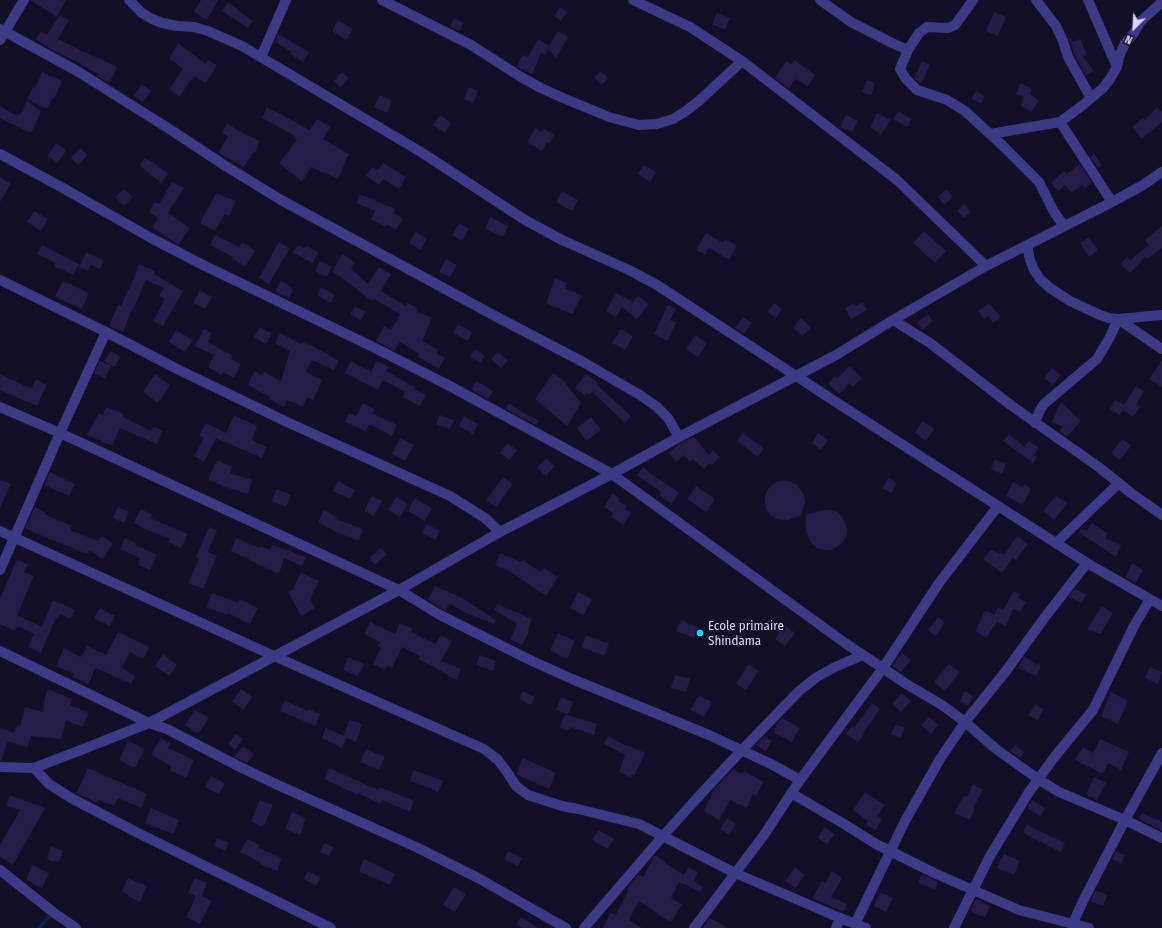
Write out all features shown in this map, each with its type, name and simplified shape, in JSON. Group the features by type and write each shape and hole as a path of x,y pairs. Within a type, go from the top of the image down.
{"street":[{"path":"24,0 2,33 77,71 281,200 583,362 640,395 668,418 679,437"},
{"path":"129,0 142,13 152,19 162,23 194,27 208,31 242,46 422,152 525,220 562,240 629,270 657,285 1087,563 1162,606"},
{"path":"261,57 286,0"},
{"path":"382,0 471,45 520,77 541,88 609,117 639,125 657,124 673,119 686,111 742,61"},
{"path":"634,0 690,27 742,61 898,180 986,266"},
{"path":"820,0 851,22 908,50"},
{"path":"973,0 955,25 948,28 927,27 920,32 908,50 900,69 906,79 917,90 947,100 965,111 1002,145 1039,182 1054,212 1064,226"},
{"path":"1036,0 1056,26 1068,57 1091,98"},
{"path":"1088,0 1101,34 1117,67"},
{"path":"990,134 1060,122 1103,88 1117,67 1119,57 1125,43 1134,33 1140,22 1162,2"},
{"path":"1060,122 1112,202"},
{"path":"0,154 151,238 446,384 612,474 845,643 908,685 942,705 965,722 996,749 1038,779 1059,792 1125,820 1162,838"},
{"path":"0,767 34,768 148,723 399,590 500,532 836,355 986,266 1112,202 1143,185 1162,172"},
{"path":"1027,246 1030,260 1040,279 1050,288 1070,301 1109,318 1118,319 1162,315"},
{"path":"0,280 177,369 287,422 450,496 485,518 500,532"},
{"path":"1118,319 1162,349"},
{"path":"1035,423 1044,404 1097,359 1110,337 1118,319"},
{"path":"893,320 930,343 1012,406 1100,468 1162,515"},
{"path":"0,570 106,332"},
{"path":"0,407 60,433 399,590 440,615 530,660 572,679 709,735 771,764 800,780"},
{"path":"1056,543 1119,483"},
{"path":"694,928 764,835 800,780 883,668 939,583 998,506"},
{"path":"0,530 274,656 484,749 498,760 516,786 528,795 562,806 578,808 639,824 735,873 866,928"},
{"path":"855,924 905,821 940,759 965,722 1006,671 1087,563"},
{"path":"954,928 990,856 1029,792 1056,755 1093,710 1134,626 1150,600"},
{"path":"0,651 148,723 167,729 280,786 416,847 478,878 566,928"},
{"path":"584,928 663,836 742,750 799,691 817,677 835,667 864,655"},
{"path":"1073,923 1125,820 1162,753"},
{"path":"34,768 49,784 71,798 138,833 332,928"},
{"path":"791,793 890,852 934,873 1019,910 1089,928"},
{"path":"0,870 62,924 76,928"},
{"path":"836,928 840,918"}],"building":[{"path":"30,0 66,0 57,17"},
{"path":"201,0 218,0 207,20 194,12"},
{"path":"228,2 253,21 248,28 222,11"},
{"path":"560,7 567,12 561,21 554,16"},
{"path":"994,12 1006,17 998,36 986,31"},
{"path":"717,13 730,18 725,30 712,24"},
{"path":"60,15 69,20 58,39 116,66 115,68 117,68 109,83 97,76 99,74 54,51 36,39 41,31 47,35"},
{"path":"454,18 464,23 459,31 450,26"},
{"path":"338,20 353,29 346,40 332,31"},
{"path":"558,31 568,37 556,58 548,49 545,55 541,53 532,74 517,67 522,55 528,57 538,39 549,46"},
{"path":"278,34 309,52 303,62 290,54 292,52 275,42"},
{"path":"1070,37 1073,42 1080,39 1087,55 1083,56 1094,71 1086,76 1074,54 1069,38"},
{"path":"178,43 206,64 208,60 217,65 206,83 194,76 179,97 169,89 183,69 169,58"},
{"path":"794,60 815,75 808,86 795,79 789,89 775,78 786,61 791,64"},
{"path":"922,61 930,65 921,84 914,78"},
{"path":"600,71 608,78 602,85 594,78"},
{"path":"42,72 62,81 54,99 52,99 47,109 27,99 33,87 35,88"},
{"path":"342,72 349,78 341,87 334,81"},
{"path":"867,80 875,83 871,95 862,92"},
{"path":"1021,83 1032,89 1030,94 1039,101 1031,112 1020,105 1024,97 1016,94"},
{"path":"142,84 151,91 143,102 134,96"},
{"path":"469,87 478,91 473,103 464,99"},
{"path":"976,91 985,96 981,103 971,99"},
{"path":"380,95 392,101 387,113 374,107"},
{"path":"27,100 41,112 31,133 0,118 0,106 17,116 18,114 20,115"},
{"path":"267,107 310,130 317,119 330,127 323,139 349,154 338,179 311,167 302,182 279,163 297,140 294,138 295,136 262,118"},
{"path":"1157,107 1162,112 1162,122 1142,139 1132,127 1143,118 1145,120"},
{"path":"898,111 912,119 907,127 893,119"},
{"path":"877,113 891,120 881,135 870,127"},
{"path":"440,115 451,123 445,133 433,125"},
{"path":"846,115 858,121 852,132 840,127"},
{"path":"227,123 237,130 260,141 255,153 253,152 244,167 219,153 228,136 222,133"},
{"path":"535,128 542,132 544,129 554,135 549,144 547,142 542,151 527,142"},
{"path":"56,143 66,150 58,163 47,156"},
{"path":"80,148 88,155 78,165 71,158"},
{"path":"1094,154 1102,165 1098,168 1090,157"},
{"path":"144,158 153,162 168,174 161,183 140,166"},
{"path":"383,163 406,177 399,189 383,179 379,185 366,176 372,167 378,170"},
{"path":"1080,164 1092,183 1085,188 1082,185 1072,193 1065,185 1058,191 1051,183 1064,171 1066,174"},
{"path":"643,165 656,172 650,182 638,174"},
{"path":"0,177 11,184 0,202"},
{"path":"172,182 184,188 168,213 190,228 178,245 152,227 158,218 149,212 155,202 159,204"},
{"path":"124,189 133,197 124,206 115,197"},
{"path":"946,189 953,197 944,205 938,197"},
{"path":"562,191 578,200 572,211 556,202"},
{"path":"216,193 236,201 229,216 225,214 215,231 200,223"},
{"path":"360,194 395,209 394,213 403,219 396,230 387,225 386,227 371,219 375,211 356,203"},
{"path":"964,204 971,212 964,218 957,211"},
{"path":"34,211 48,219 41,231 27,222"},
{"path":"490,217 508,226 503,237 485,229"},
{"path":"459,223 469,229 462,241 452,235"},
{"path":"1162,226 1162,248 1147,259 1145,257 1130,273 1120,264 1127,257 1130,260 1149,245 1145,240"},
{"path":"924,231 946,251 935,263 913,243"},
{"path":"416,232 427,239 420,250 409,243"},
{"path":"706,233 723,243 725,239 737,246 729,260 709,248 705,255 696,250"},
{"path":"215,235 239,247 242,242 255,251 245,267 232,258 233,257 210,245"},
{"path":"1089,237 1098,250 1089,257 1080,243"},
{"path":"279,242 290,248 269,284 259,278"},
{"path":"42,245 79,264 73,275 54,266 56,263 37,254"},
{"path":"297,245 304,248 306,246 318,252 313,263 293,253"},
{"path":"86,252 104,261 100,269 91,265 88,271 79,267"},
{"path":"342,254 355,262 351,269 368,284 379,267 391,274 381,291 406,306 407,303 417,308 416,311 432,318 422,341 438,350 436,353 445,358 439,369 418,357 419,354 400,342 394,351 376,341 384,326 391,330 400,314 374,299 372,301 341,277 332,272"},
{"path":"446,259 457,265 450,277 439,272"},
{"path":"320,261 332,267 327,277 315,271"},
{"path":"139,264 155,271 154,274 183,291 163,326 153,321 165,299 159,296 164,288 146,280 123,332 109,326 118,305 121,306 129,290"},
{"path":"555,278 567,283 565,288 582,296 572,314 546,303"},
{"path":"63,281 89,293 82,309 55,297"},
{"path":"281,281 293,290 289,298 275,291"},
{"path":"321,287 335,295 330,303 317,295"},
{"path":"200,290 212,297 205,309 193,303"},
{"path":"616,293 633,302 638,296 649,304 637,319 622,307 616,317 606,311"},
{"path":"863,302 867,310 851,319 845,308 854,303 856,306"},
{"path":"774,303 782,309 776,318 767,312"},
{"path":"989,303 1001,317 993,323 988,316 984,319 978,311"},
{"path":"668,305 676,309 670,320 676,323 667,341 654,334"},
{"path":"355,306 366,312 361,320 350,314"},
{"path":"928,314 933,321 922,330 917,322"},
{"path":"743,317 752,323 744,334 735,328"},
{"path":"801,318 811,328 802,336 793,327"},
{"path":"458,324 472,332 468,341 453,333"},
{"path":"260,327 272,334 266,344 254,337"},
{"path":"204,329 212,333 208,342 233,356 231,359 241,364 234,378 223,372 222,375 208,367 214,355 195,346"},
{"path":"621,329 633,336 625,350 612,343"},
{"path":"176,330 193,340 185,352 169,342"},
{"path":"280,333 301,344 302,342 315,347 339,361 334,370 312,360 306,372 322,380 313,400 307,397 303,407 287,400 284,407 269,399 270,397 248,385 254,371 262,375 264,372 281,381 290,351 275,343"},
{"path":"695,335 707,343 698,357 686,349"},
{"path":"475,349 485,356 480,363 470,356"},
{"path":"111,351 121,357 114,367 104,361"},
{"path":"497,352 508,360 502,368 491,360"},
{"path":"1162,360 1162,387 1149,379"},
{"path":"100,361 111,366 105,378 94,373"},
{"path":"351,361 371,372 376,361 389,367 386,371 415,387 414,389 426,395 420,406 402,397 405,392 383,380 378,390 345,373"},
{"path":"850,366 862,378 853,387 849,383 840,394 828,384 835,376 837,378"},
{"path":"1052,368 1061,375 1053,385 1044,378"},
{"path":"553,373 567,383 566,384 581,403 567,426 535,399"},
{"path":"0,374 32,389 36,379 47,385 37,406 0,390"},
{"path":"155,374 170,385 158,403 143,392"},
{"path":"586,374 598,383 597,385 631,416 625,423 592,392 589,395 587,393 585,396 575,388"},
{"path":"477,381 493,391 488,399 471,389"},
{"path":"1136,386 1144,391 1136,405 1140,407 1133,417 1123,410 1120,415 1110,409 1115,400 1124,405"},
{"path":"1061,402 1081,421 1067,437 1059,431 1063,427 1052,422"},
{"path":"363,403 375,409 372,413 397,425 392,436 369,424 366,431 345,422 349,413 356,416"},
{"path":"509,403 539,421 536,425 506,409"},
{"path":"106,407 124,414 123,417 151,431 153,426 163,431 157,444 120,428 112,446 87,435 99,413 103,415"},
{"path":"234,415 257,426 252,440 267,447 262,458 216,438 204,462 194,456 204,438 199,436 206,423 226,433"},
{"path":"440,415 454,420 450,429 436,424"},
{"path":"464,416 478,424 473,434 459,426"},
{"path":"591,417 601,430 586,441 577,428"},
{"path":"922,421 934,429 926,441 915,433"},
{"path":"743,433 764,449 758,457 737,441"},
{"path":"818,433 828,440 821,450 812,443"},
{"path":"1009,434 1024,447 1029,441 1039,448 1034,455 1037,457 1033,463 1003,441"},
{"path":"694,437 709,455 713,450 720,457 712,465 710,463 704,469 693,459 690,462 684,455 676,462 669,453 679,444"},
{"path":"400,438 414,445 405,461 392,454"},
{"path":"1122,439 1131,446 1120,460 1111,453"},
{"path":"507,443 517,450 510,460 500,453"},
{"path":"546,458 555,466 546,476 537,468"},
{"path":"995,459 1006,464 1002,474 991,469"},
{"path":"217,460 232,467 230,473 252,480 248,494 225,487 208,479"},
{"path":"643,467 679,492 672,504 659,495 661,492 637,475"},
{"path":"50,472 75,484 69,496 44,485"},
{"path":"503,477 513,484 496,507 486,500"},
{"path":"889,478 897,483 891,493 882,488"},
{"path":"0,480 11,484 0,508"},
{"path":"785,480 797,485 804,496 805,502 801,515 789,520 776,519 770,515 766,509 765,502 765,495 768,489 773,484"},
{"path":"338,481 355,490 350,499 333,491"},
{"path":"1013,482 1022,487 1025,484 1031,489 1023,505 1006,496"},
{"path":"696,486 715,499 706,512 687,499"},
{"path":"277,489 291,495 286,507 271,501"},
{"path":"613,493 620,499 618,501 627,506 625,509 631,513 624,525 611,517 613,513 604,507"},
{"path":"372,496 382,501 374,516 364,511"},
{"path":"1056,496 1068,503 1054,520 1043,511"},
{"path":"396,497 408,504 400,517 388,510"},
{"path":"415,498 432,508 425,521 408,511"},
{"path":"35,507 45,512 44,514 72,526 70,530 98,541 102,536 113,543 103,559 89,550 87,554 35,533 25,528"},
{"path":"118,507 129,512 124,523 113,518"},
{"path":"141,509 152,515 150,518 188,534 181,548 169,542 170,539 134,523"},
{"path":"324,510 337,517 336,519 363,529 359,541 336,532 318,522"},
{"path":"823,510 837,512 842,517 847,530 846,537 842,543 831,550 817,548 812,544 806,533 806,515"},
{"path":"1092,523 1108,534 1105,538 1121,545 1116,557 1079,532 1081,529 1087,531"},
{"path":"427,524 440,531 435,540 422,533"},
{"path":"209,527 217,530 208,552 217,556 203,589 188,583 199,559 196,557"},
{"path":"1017,536 1028,544 1016,560 1013,558 1002,573 983,559 991,550 1004,555"},
{"path":"125,538 136,543 135,545 157,555 150,570 138,565 140,558 120,549"},
{"path":"236,538 260,548 261,546 270,550 272,545 306,558 302,566 284,558 279,574 231,551"},
{"path":"381,548 387,554 375,565 369,558"},
{"path":"500,553 520,562 522,560 541,572 544,568 558,577 546,596 511,572 495,565"},
{"path":"17,560 28,564 24,572 34,576 17,615 42,627 53,600 75,610 71,619 60,614 58,619 56,618 41,653 28,647 34,634 18,626 15,631 0,624 0,598"},
{"path":"1132,563 1143,570 1136,583 1125,577"},
{"path":"301,572 319,581 310,599 315,608 301,616 288,592 293,589"},
{"path":"435,586 462,598 496,620 494,624 466,613 449,603 446,611 428,600"},
{"path":"1075,589 1086,594 1082,603 1068,597"},
{"path":"1014,591 1020,594 1018,598 1026,602 1020,612 1013,609 1006,626 997,622 986,638 976,631 985,610 994,615 998,607 1003,610"},
{"path":"578,592 592,599 584,615 570,608"},
{"path":"212,593 238,603 240,599 258,608 250,624 228,613 227,615 206,607"},
{"path":"497,604 532,619 528,630 529,631 522,645 510,639 517,625 494,610"},
{"path":"1102,606 1113,613 1100,634 1087,629"},
{"path":"100,608 115,616 110,626 94,618"},
{"path":"938,617 945,623 935,636 928,630"},
{"path":"681,620 699,628 694,638 676,631"},
{"path":"370,622 395,634 400,623 413,629 411,632 435,644 441,635 452,641 441,661 461,669 457,680 419,659 420,656 402,647 392,668 387,666 385,670 373,664 381,648 378,646 380,642 364,634"},
{"path":"785,625 795,633 785,646 775,639"},
{"path":"118,632 149,647 143,659 130,652 122,668 135,676 131,684 95,668 89,684 72,677 74,674 56,666 64,648 81,657 87,646 106,655"},
{"path":"558,633 575,641 567,659 550,650"},
{"path":"586,635 609,644 604,656 581,647"},
{"path":"902,653 911,660 901,672 892,666"},
{"path":"163,654 177,665 169,676 155,666"},
{"path":"480,655 496,661 493,671 476,665"},
{"path":"348,657 364,664 358,676 343,670"},
{"path":"1024,657 1041,666 1036,676 1018,668"},
{"path":"749,664 759,671 746,690 736,684"},
{"path":"949,664 960,672 945,691 934,682"},
{"path":"1150,667 1162,672 1158,684 1145,678"},
{"path":"675,675 690,679 686,692 671,688"},
{"path":"48,689 72,699 70,705 89,713 82,727 66,720 61,739 31,736 27,748 8,741 1,761 0,728 14,733 17,725 20,726 25,707 43,712 45,696"},
{"path":"241,689 252,697 244,710 232,702"},
{"path":"523,691 535,697 531,705 519,699"},
{"path":"965,691 973,696 968,706 960,701"},
{"path":"1111,692 1128,701 1118,724 1101,716"},
{"path":"902,693 911,701 901,712 892,704"},
{"path":"699,695 712,702 704,717 690,710"},
{"path":"561,697 573,702 568,714 556,710"},
{"path":"285,700 307,711 308,709 320,714 315,726 280,711"},
{"path":"872,703 880,709 858,742 846,734 852,726 854,728"},
{"path":"1036,705 1044,709 1038,720 1028,715"},
{"path":"195,710 209,718 198,734 185,725"},
{"path":"565,714 597,724 594,735 570,727 568,731 560,727"},
{"path":"929,717 938,725 931,734 921,725"},
{"path":"782,718 800,728 792,742 773,732"},
{"path":"349,720 362,724 356,742 347,738 342,748 322,738 326,728 344,736"},
{"path":"896,724 905,728 900,738 891,734"},
{"path":"236,734 243,739 235,750 228,744"},
{"path":"608,736 629,747 645,753 634,776 632,774 631,778 619,772 625,755 604,744"},
{"path":"764,736 772,741 766,751 756,745"},
{"path":"161,738 171,744 168,748 194,760 186,778 170,770 172,767 151,754"},
{"path":"1100,739 1129,752 1121,770 1108,763 1103,774 1075,760 1083,747 1093,753"},
{"path":"128,741 145,749 135,768 119,760"},
{"path":"1015,745 1024,752 1020,758 1010,751"},
{"path":"243,746 254,755 247,763 234,757"},
{"path":"366,749 385,757 379,770 360,762"},
{"path":"523,758 556,773 549,789 516,774"},
{"path":"88,768 147,794 141,808 118,798 114,806 99,800 97,803 76,793"},
{"path":"329,768 378,790 380,787 414,801 410,812 382,800 380,804 324,779"},
{"path":"733,769 742,774 744,771 764,782 756,796 753,794 747,808 730,800 719,820 704,811 714,789"},
{"path":"414,770 443,781 438,792 410,781"},
{"path":"211,776 225,783 219,794 205,787"},
{"path":"1094,777 1106,783 1097,800 1086,795"},
{"path":"973,784 983,790 973,808 975,809 970,820 954,813 964,795 967,797"},
{"path":"865,792 885,805 877,816 882,819 876,830 866,825 868,821 853,810"},
{"path":"10,795 45,808 13,865 0,857 0,845 20,810 6,806"},
{"path":"260,800 273,805 263,827 251,821"},
{"path":"1032,800 1045,808 1040,816 1027,808"},
{"path":"151,808 179,820 173,834 145,823"},
{"path":"292,812 306,818 300,835 285,829"},
{"path":"1142,813 1162,822 1162,831 1139,819"},
{"path":"727,818 736,824 729,835 720,829"},
{"path":"1027,825 1065,843 1061,852 1023,833"},
{"path":"824,827 835,834 827,844 818,838"},
{"path":"598,830 614,839 608,849 592,840"},
{"path":"217,838 229,843 225,851 214,846"},
{"path":"247,839 260,845 259,848 282,858 277,871 260,864 260,862 240,852"},
{"path":"324,843 334,847 329,856 320,852"},
{"path":"51,846 63,851 59,862 54,862 47,859"},
{"path":"508,851 522,858 518,866 504,859"},
{"path":"1116,851 1125,855 1121,863 1112,859"},
{"path":"1004,854 1020,861 1014,875 997,868"},
{"path":"655,855 684,875 688,867 698,872 694,881 703,887 700,892 679,882 671,898 682,904 671,922 639,901 629,920 642,928 603,928 610,913 616,915 631,883 639,874 643,877"},
{"path":"364,859 395,874 390,885 360,872"},
{"path":"32,865 49,873 42,888 26,880"},
{"path":"795,867 805,875 795,888 785,881"},
{"path":"308,871 321,878 316,886 304,879"},
{"path":"832,871 842,878 831,897 847,904 843,912 812,898 822,881 826,883"},
{"path":"922,874 938,882 935,890 918,882"},
{"path":"128,878 147,886 140,902 122,892"},
{"path":"195,878 207,883 202,896 212,901 200,924 186,917 196,896 188,893"},
{"path":"454,887 466,894 455,912 443,905"},
{"path":"1096,890 1108,895 1103,906 1090,901"},
{"path":"880,892 893,898 886,912 874,906"},
{"path":"976,899 990,906 985,918 970,911"},
{"path":"521,917 539,928 523,928 516,924"},
{"path":"710,918 728,928 702,928"}],"waterway":[{"path":"39,928 52,913"}],"place":[{"name":"Ecole primaire Shindama","path":"700,633"}]}
